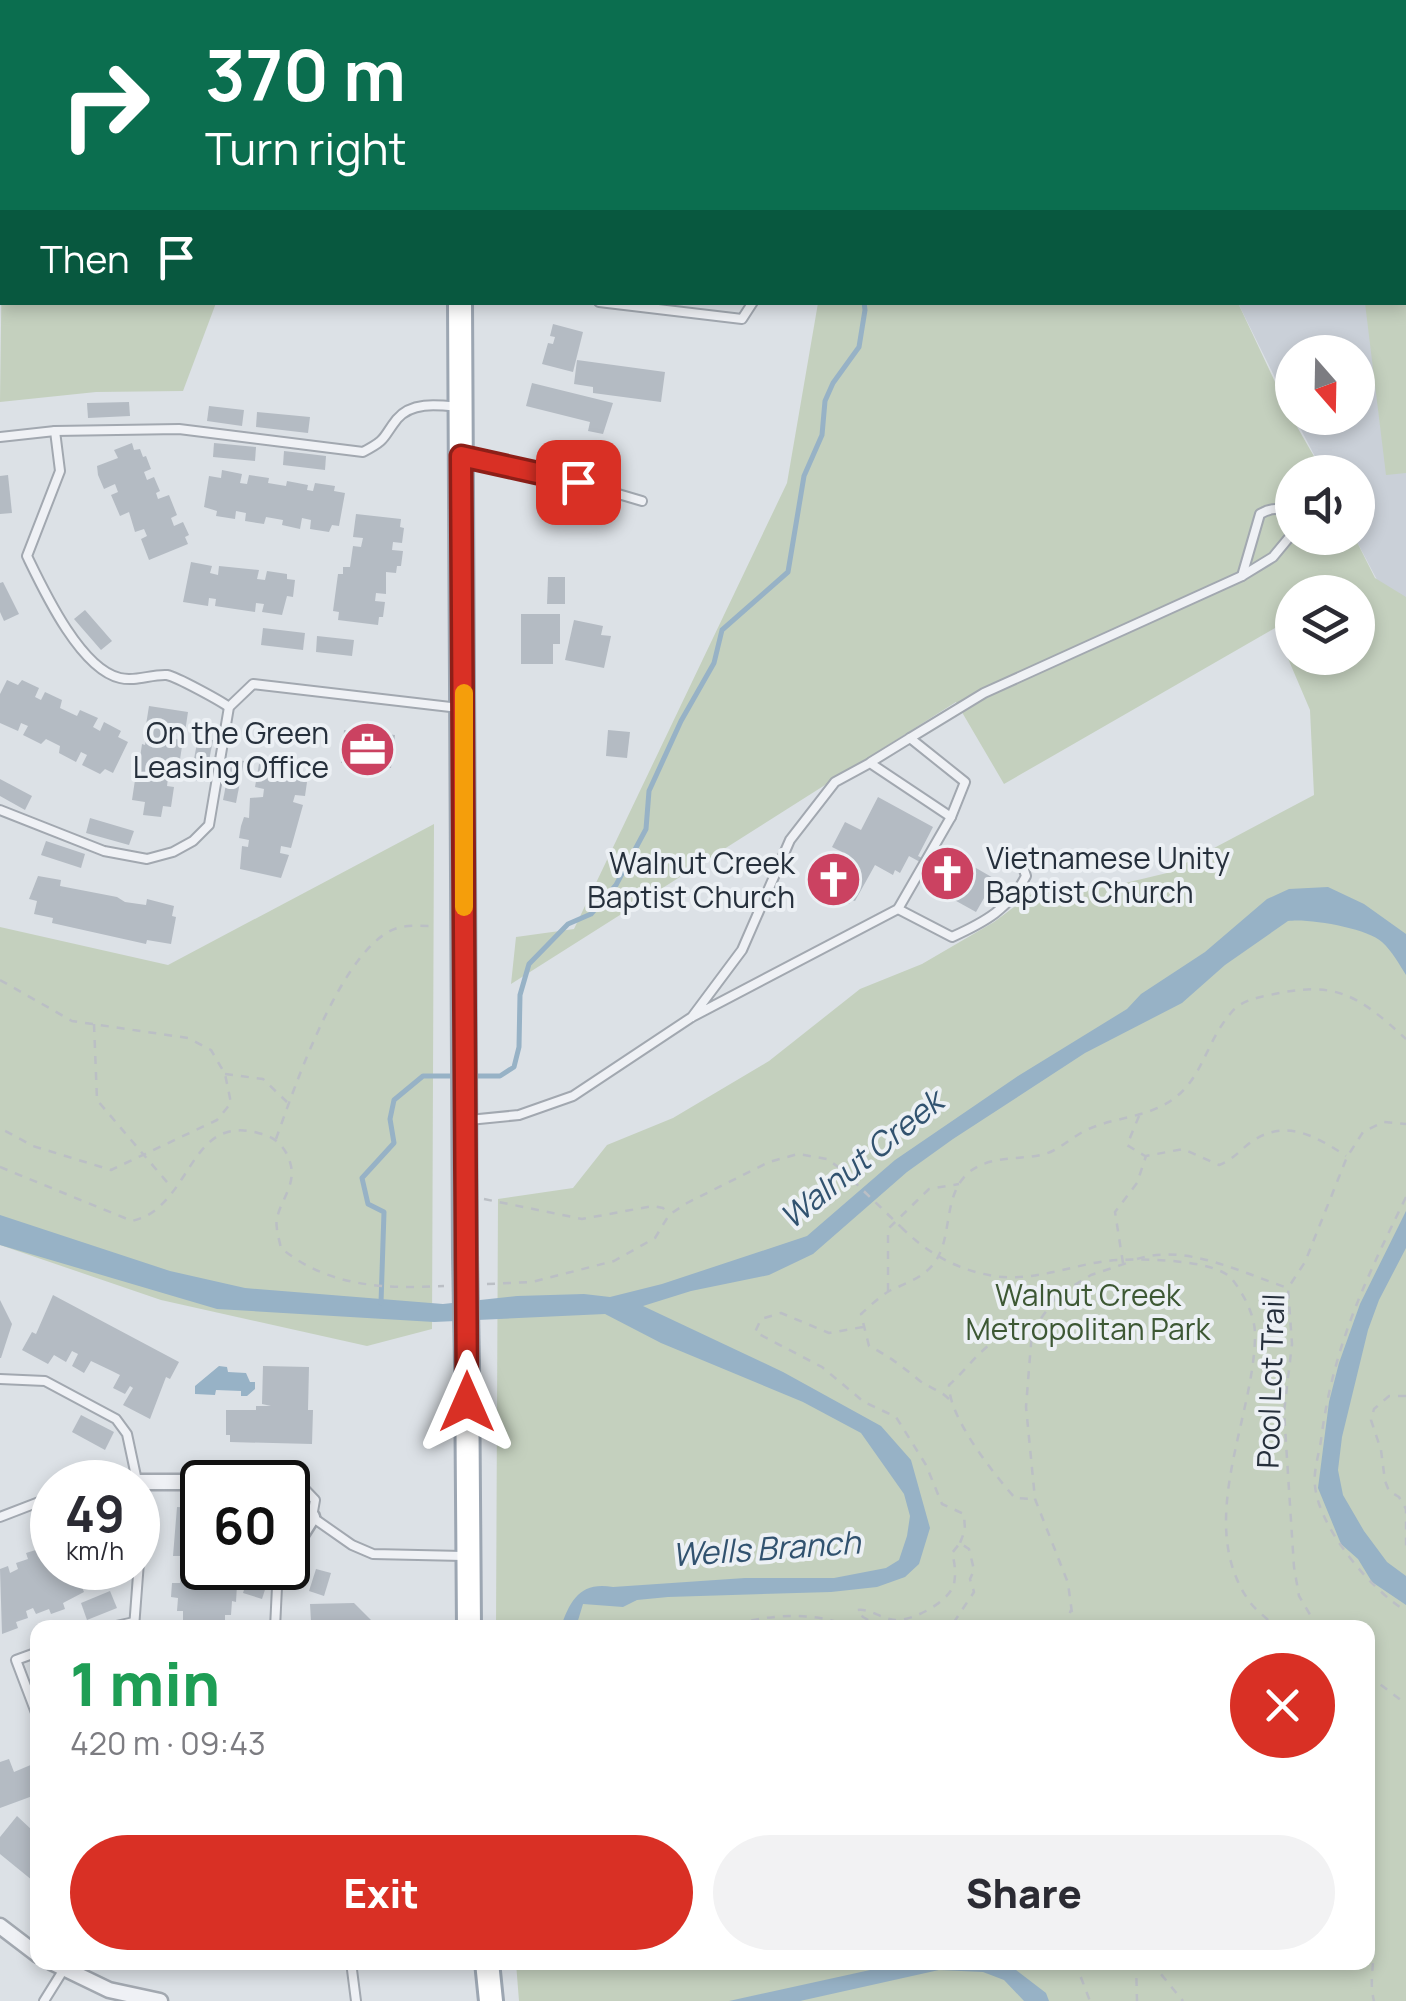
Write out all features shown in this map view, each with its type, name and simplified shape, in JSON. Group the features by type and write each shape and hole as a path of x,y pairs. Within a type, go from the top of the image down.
{"main road":[{"path":"460,305 470,1620"},
{"path":"489,1970 491,2001"}],"street":[{"path":"0,1926 30,1949"},
{"path":"66,1970 109,1990 160,2001"}],"lane":[{"path":"624,305 742,319 751,305"},
{"path":"0,436 179,428 363,452 384,441 400,415 428,404 461,407"},
{"path":"55,431 60,471 27,556 58,620 95,662 116,678 137,680 168,675 230,707"},
{"path":"461,456 547,473 642,501"},
{"path":"1242,576 1260,514 1275,509"},
{"path":"692,1017 742,950 790,840 835,782 984,693 1242,576 1275,554"},
{"path":"0,810 104,851 148,858 173,852 209,824 230,707 253,684 464,708"},
{"path":"465,1117 519,1115 573,1096 692,1017 898,909 951,818 966,782 910,738"},
{"path":"870,762 951,818"},
{"path":"898,909 952,937 990,920 1016,894 1026,876 1023,867"},
{"path":"0,1379 45,1382 116,1420 126,1434 134,1460"},
{"path":"310,1495 315,1500 312,1517 352,1545 373,1554 468,1556"},
{"path":"0,1517 30,1505"},
{"path":"134,1620 137,1590"},
{"path":"276,1620 277,1590"},
{"path":"30,1655 16,1660 30,1697"},
{"path":"44,2001 56,1970"},
{"path":"353,1970 356,2001"}],"path":[{"path":"275,1140 318,1028 350,973 376,941 400,926 433,926"},
{"path":"0,980 72,1021 188,1038 211,1050 225,1074 232,1102 216,1120 111,1170 69,1160 0,1128"},
{"path":"1034,1499 1015,1498 1005,1487 940,1390 869,1346 861,1314 888,1292 916,1281 939,1257 960,1184 978,1167 1001,1159 1046,1154 1089,1128 1154,1110 1197,1077 1220,1027 1233,1010 1250,1000 1299,988 1326,988 1374,1010 1406,1039"},
{"path":"94,1022 96,1100 174,1190"},
{"path":"225,1074 263,1078 288,1104"},
{"path":"1140,1114 1127,1145 1146,1156 1183,1150 1219,1165 1234,1159 1252,1141 1284,1128 1314,1135 1347,1156"},
{"name":"Pool Lot Trail","path":"1313,1620 1299,1596 1294,1567 1284,1412 1292,1344 1288,1288 1304,1262 1347,1156 1364,1132 1383,1122 1406,1124"},
{"path":"0,1168 132,1221 162,1206 202,1150 222,1131 246,1129 269,1135 286,1150 292,1171 287,1198 276,1219 281,1248 301,1265 328,1278 445,1286"},
{"path":"480,1284 532,1282 614,1260 655,1238 670,1215 687,1203 769,1162 798,1154 826,1159 841,1169 923,1248 995,1276 1051,1274 1151,1255 1188,1255 1288,1288"},
{"path":"1122,1263 1115,1212 1136,1182 1146,1156"},
{"path":"888,1292 888,1229 929,1189 960,1184"},
{"path":"1406,1197 1354,1306 1326,1401 1314,1486 1337,1544 1356,1560 1370,1584 1406,1612"},
{"path":"484,1199 582,1218 653,1206 670,1215"},
{"path":"1132,1261 1206,1267 1228,1274 1244,1295 1256,1330 1233,1454 1226,1517 1232,1565 1249,1602 1268,1620"},
{"path":"1073,1620 1068,1583 1034,1499 1026,1407 1032,1331 1057,1296 1091,1275 1122,1263"},
{"path":"864,1326 829,1333 781,1313 761,1320 756,1332 822,1366 864,1402 896,1417 926,1464 942,1504 964,1514 964,1530 952,1553 956,1565 947,1596 919,1614 901,1620"},
{"path":"949,1400 949,1386 974,1355 1012,1332 1032,1331"},
{"path":"1406,1396 1389,1396 1374,1409 1372,1420 1388,1491 1399,1496 1406,1510 1406,1546"},
{"path":"955,1620 974,1592 970,1579 974,1566 969,1549 960,1543"},
{"path":"866,1620 857,1610 862,1608 895,1620"},
{"path":"1067,1620 1072,1608"},
{"path":"751,1620 770,1615 823,1616 835,1620"},
{"path":"1375,1681 1406,1704"},
{"path":"1078,1970 1090,2001"},
{"path":"1136,1970 1137,2001"},
{"path":"1157,1970 1183,2001"},
{"path":"1370,1970 1368,1981 1374,2001"}],"shaded area":[{"path":"1239,305 1406,305 1406,635 1364,555 1375,555 1375,455 1314,455 1304,435 1375,435 1375,335 1275,335 1275,378"}],"green space":[{"path":"1,305 215,305 183,391 96,392 0,402"},
{"name":"Walnut Creek Metropolitan Park","path":"818,305 1239,305 1275,382 1275,435 1302,435 1313,455 1275,455 1275,555 1364,555 1374,575 1275,575 1275,628 1004,784 956,702 511,984 516,937 574,929 787,483"},
{"path":"1365,305 1406,305 1406,473 1386,475 1375,385 1375,335 1369,335"},
{"name":"Walnut Creek Metropolitan Park","path":"1375,578 1406,597 1406,2001 519,2001 517,1970 1375,1970 1375,1620 496,1620 498,1199 573,1188 607,1145 673,1118 769,1061 860,989 922,964 994,922 1038,889 1121,884 1167,873 1314,795 1310,710 1295,675 1375,675"},
{"path":"434,824 432,1329 367,1346 161,1300 0,1245 0,927 168,965"}],"water":[{"path":"1328,887 1364,904 1406,934 1406,975 1389,949 1364,932 1337,925 1288,921 1225,965 1182,1003 1085,1053 953,1139 907,1172 813,1254 769,1275 691,1291 643,1306 783,1372 881,1426 911,1460 930,1528 919,1564 905,1577 877,1587 668,1597 637,1600 623,1607 583,1604 578,1620 564,1620 578,1595 593,1587 745,1578 834,1578 886,1568 899,1560 910,1516 904,1494 861,1433 803,1402 661,1343 605,1314 434,1322 217,1309 0,1245 0,1215 170,1271 245,1288 443,1304 517,1296 610,1297 662,1284 807,1236 895,1160 1018,1076 1127,1009 1141,994 1205,952 1267,899 1289,889"},
{"path":"1406,1211 1406,1248 1368,1330 1342,1437 1338,1470 1343,1495 1364,1531 1387,1562 1406,1576 1406,1605 1372,1582 1358,1559 1341,1544 1318,1488 1329,1402 1339,1363 1360,1304"},
{"path":"219,1366 227,1367 228,1372 246,1373 250,1382 255,1382 255,1389 247,1396 241,1396 241,1391 216,1390 215,1395 195,1394 195,1386"},
{"path":"870,1970 939,1970 800,2001 729,2001"},
{"path":"939,1970 1016,1970 1046,1993 1049,2001 1024,2001 1004,1980 983,1972"}],"building":[{"path":"553,324 583,332 573,372 542,364 548,343 553,344 555,337 550,336"},
{"path":"577,360 665,372 661,402 593,393 593,387 574,384"},
{"path":"532,383 613,403 603,434 588,431 590,422 526,406"},
{"path":"129,402 130,416 88,418 87,403"},
{"path":"209,406 244,410 242,426 207,421"},
{"path":"257,412 310,417 308,433 256,427"},
{"path":"132,443 134,450 140,449 146,456 151,469 144,472 147,480 154,477 160,491 156,493 158,499 169,495 177,515 171,518 174,526 183,522 189,535 185,537 188,544 149,560 141,539 147,536 144,529 135,532 129,512 120,516 111,495 118,492 115,484 104,489 98,475 97,466 118,458 114,450"},
{"path":"214,443 256,447 255,461 213,457"},
{"path":"284,451 326,456 325,470 283,465"},
{"path":"222,470 242,474 240,483 247,484 249,475 269,478 268,483 308,485 307,490 313,491 315,483 335,486 334,491 345,493 339,526 332,525 329,532 310,529 311,520 302,518 300,529 266,517 264,524 245,521 246,513 236,511 235,519 216,516 217,511 204,507 209,476 221,478"},
{"path":"8,475 12,513 0,514 0,476"},
{"path":"356,514 401,519 400,527 404,528 402,543 393,542 392,550 403,551 401,566 397,566 396,573 386,572 386,594 376,593 375,601 385,602 378,625 338,620 339,612 333,611 338,574 343,574 343,567 350,567 353,546 361,547 363,538 353,537"},
{"path":"191,562 212,566 210,573 218,575 219,566 259,570 257,579 265,580 267,571 287,574 287,579 295,580 293,597 287,596 282,615 262,612 264,604 256,603 255,612 215,606 216,599 209,598 208,606 183,602"},
{"path":"548,577 565,577 565,604 547,604"},
{"path":"3,582 19,614 4,621 0,612"},
{"path":"85,610 112,641 101,650 74,619"},
{"path":"521,614 560,614 560,644 553,644 553,664 521,664"},
{"path":"574,620 603,626 601,635 611,636 604,668 565,660"},
{"path":"263,628 305,633 303,650 261,645"},
{"path":"317,636 354,640 352,656 316,652"},
{"path":"7,680 18,685 22,680 39,688 35,697 41,700 45,692 62,700 60,708 77,716 80,710 98,718 93,727 100,731 104,722 121,731 118,737 128,742 113,773 105,769 100,774 82,765 87,755 81,752 76,762 59,753 60,746 46,739 41,744 23,735 28,726 21,723 18,731 0,723 0,694"},
{"path":"149,706 188,712 185,732 177,731 175,739 183,740 177,779 168,778 167,786 174,787 171,807 163,806 161,817 143,815 145,802 132,800 135,780 142,781 143,773 138,772 142,744 145,745 147,734 152,734 153,726 146,725"},
{"name":"On the Green Leasing Office","path":"344,730 395,735 391,768 377,767 377,773 355,771 356,764 341,763"},
{"path":"608,730 630,732 627,758 606,756"},
{"path":"198,738 213,740 205,782 190,780"},
{"path":"231,759 244,761 236,803 223,800"},
{"path":"259,764 304,773 302,781 307,782 305,796 295,795 293,802 303,805 291,848 281,846 280,853 289,855 281,878 240,869 242,846 248,847 249,840 239,838 241,826 244,817 249,818 250,798 263,797 264,789 255,787"},
{"path":"0,779 32,796 25,810 0,796"},
{"path":"878,797 933,827 918,856 922,858 920,862 909,856 900,873 895,870 893,875 875,865 855,901 849,904 831,895 834,890 824,885 842,852 832,847 845,822 861,830"},
{"path":"90,818 134,831 129,845 86,833"},
{"path":"46,841 85,854 81,868 41,855"},
{"path":"950,853 995,879 976,912 931,887"},
{"path":"38,876 61,880 60,886 125,902 146,905 147,899 174,906 171,944 147,940 146,944 52,923 53,918 34,914 37,901 29,899"},
{"path":"53,1295 179,1362 170,1379 166,1377 150,1419 123,1405 133,1388 130,1386 125,1394 113,1388 120,1375 91,1361 84,1373 72,1366 78,1354 72,1351 66,1362 54,1355 48,1364 22,1350 32,1332 36,1334"},
{"path":"0,1300 12,1324 1,1358 0,1358"},
{"path":"263,1366 309,1367 312,1444 230,1442 230,1435 226,1435 226,1410 271,1406 262,1404"},
{"path":"81,1415 114,1432 105,1450 72,1432"},
{"path":"177,1507 180,1556 173,1556"},
{"path":"30,1552 30,1590 84,1592 63,1603 65,1609 51,1614 49,1609 36,1614 33,1608 26,1611 28,1618 16,1622 18,1628 2,1634 0,1569 8,1566 10,1573 18,1569 16,1563 28,1559 26,1553"},
{"path":"316,1569 331,1573 324,1596 309,1591"},
{"path":"172,1583 180,1583 180,1590 237,1590 231,1615 225,1615 225,1620 183,1620 183,1611 177,1611 178,1598 171,1597"},
{"path":"244,1590 265,1590 262,1599 243,1593"},
{"path":"110,1591 117,1608 87,1620 81,1603"},
{"path":"354,1603 371,1620 311,1620 310,1604"},
{"path":"9,1759 14,1772 30,1765 30,1797 0,1808 0,1762"},
{"path":"17,1816 30,1828 30,1878 0,1854 0,1837"}],"waterway":[{"path":"473,1076 500,1076 514,1067 519,1047 520,995 529,964 568,924 591,914 616,885 646,829 649,791 681,721 714,663 722,630 788,572 804,476 822,435 825,401 859,347 864,305"},
{"path":"381,1303 384,1212 368,1204 362,1178 394,1143 390,1119 394,1100 423,1076 457,1076"}],"slow traffic":[{"path":"464,693 464,907"}],"place":[{"name":"On the Green Leasing Office","path":"368,749"},
{"name":"Vietnamese Unity Baptist Church","path":"947,874"},
{"name":"Walnut Creek Baptist Church","path":"834,879"}],"route":[{"path":"467,1402 461,456 578,482"}],"water label":[{"name":"Walnut Creek","path":"861,1159"},
{"name":"Wells Branch","path":"766,1548"}]}
